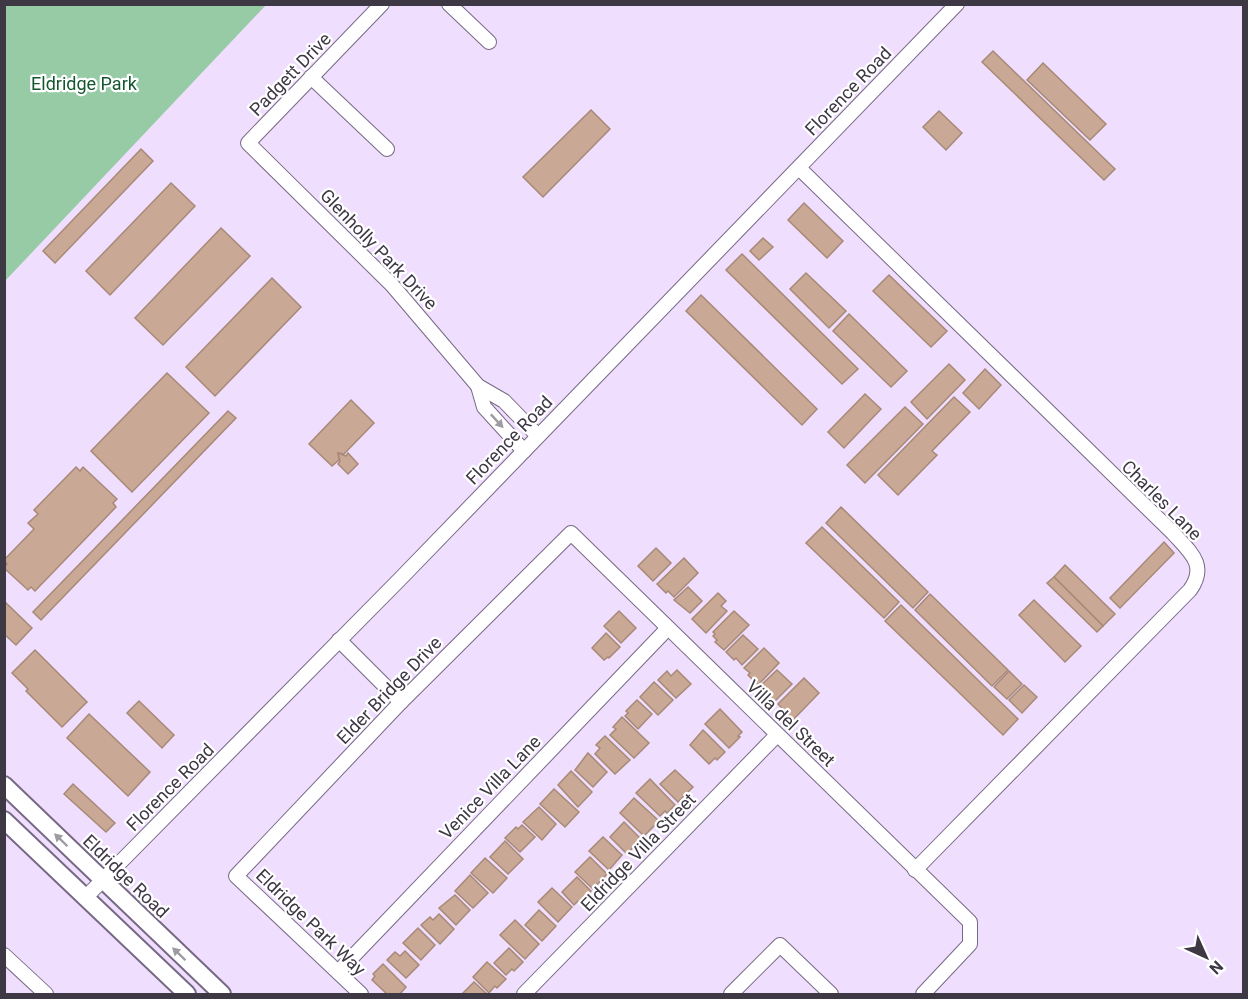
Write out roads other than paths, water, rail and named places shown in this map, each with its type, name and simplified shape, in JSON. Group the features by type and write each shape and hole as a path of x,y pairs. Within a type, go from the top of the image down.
{"main road":[{"name":"Eldridge Road","path":"4,785 222,994"},
{"path":"4,820 187,994"}],"street":[{"name":"Padgett Drive","path":"248,143 382,4"},
{"path":"449,4 489,42"},
{"name":"Florence Road","path":"85,898 524,451 957,4"},
{"path":"311,77 387,149"},
{"name":"Glenholly Park Drive","path":"248,143 392,285 478,386 504,401 538,436"},
{"name":"Charles Lane","path":"799,168 1173,533 1192,553 1197,562 1196,582 1190,590 915,870"},
{"name":"Glenholly Park Drive","path":"478,386 484,407 524,451"},
{"name":"Villa del Street","path":"571,533 970,922 970,944 923,994"},
{"name":"Elder Bridge Drive","path":"236,876 401,702 571,533"},
{"name":"Venice Villa Lane","path":"338,972 668,628"},
{"path":"339,640 401,702"},
{"name":"Eldridge Villa Street","path":"524,994 777,735"},
{"name":"Eldridge Park Way","path":"236,876 361,994"},
{"path":"731,994 780,945 831,994"},
{"path":"4,955 46,994"}],"park label":[{"name":"Eldridge Park","path":"84,83"}]}
